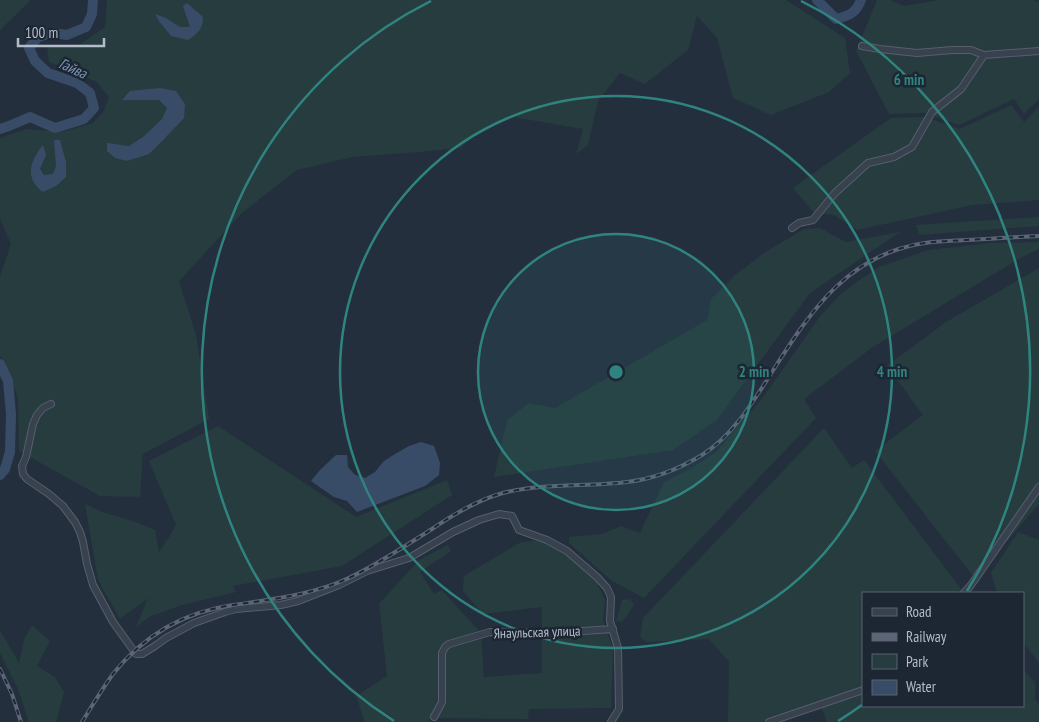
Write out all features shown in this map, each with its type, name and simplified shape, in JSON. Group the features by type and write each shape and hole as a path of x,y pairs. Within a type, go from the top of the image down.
{"street":[{"path":"862,46 916,53 952,50 971,50 984,54 1039,51"},
{"path":"792,228 799,223 813,220 835,193 868,163 894,157 912,147 932,112 961,89 984,54"},
{"path":"51,404 43,408 32,424 26,457 22,466 23,474 63,506 75,522 83,542 93,585 113,622 136,654 142,654 194,623 225,612 298,601 339,585 367,571 409,558 453,532 479,520 499,514 512,516 519,530 547,540 567,551 607,588 611,597 610,621 618,648 619,709 611,722"},
{"path":"965,592 982,571 1039,487"},
{"name":"Янаульская улица","path":"434,716 442,702 442,653 449,644 490,632 552,633 613,629"},
{"path":"769,722 862,690"}],"green space":[{"path":"0,0 31,0 0,30"},
{"path":"107,0 786,0 845,38 850,73 829,92 771,115 733,98 717,38 697,16 688,50 645,84 620,73 598,101 588,145 576,154 583,129 513,117 474,137 460,148 353,157 297,170 242,213 179,281 196,335 209,419 143,454 140,497 100,496 19,451 18,397 0,355 0,277 11,244 0,219 0,138 26,129 62,132 93,123 103,112 109,97 97,82 49,62 47,46 79,45 105,27"},
{"path":"877,0 890,0 904,6 939,0 1033,0 1039,2 1039,101 1024,114 1014,99 959,125 926,113 889,114 856,51"},
{"path":"1011,105 1024,122 1039,107 1039,200 972,205 857,230 834,215 814,213 793,188 891,118 925,117 960,129"},
{"path":"1039,217 1039,226 919,235 916,225"},
{"path":"820,228 846,242 900,232 810,293 717,420 673,450 494,477 507,420 529,403 555,408 707,320 711,299 735,275 764,253 804,229"},
{"path":"1039,242 1039,249 1024,256 873,347 804,399 816,418 644,598 612,581 569,543 569,537 602,534 621,526 640,533 664,482 692,468 716,452 764,396 821,315 841,294 879,267 928,250 991,243"},
{"path":"1039,268 1039,504 973,576 875,451 923,415 887,366 946,322"},
{"path":"218,426 356,517 447,480 452,495 342,566 233,586 236,592 182,605 149,617 136,627 148,598 120,619 98,580 85,504 102,512 155,530 159,552 176,525 149,461"},
{"path":"824,428 852,468 864,460 963,592 862,592 862,707 1024,707 1024,671 1035,682 1035,699 1039,704 1039,722 827,722 819,702 763,722 728,722 729,662 709,639 646,642 640,637 643,618"},
{"path":"1018,532 1039,540 1039,663 1024,643 1024,592 997,592 991,573"},
{"path":"540,540 565,553 595,579 605,600 603,621 613,648 611,708 529,709 528,719 429,718 429,722 365,722 356,696 387,676 379,604 419,560 448,545 451,551 420,572 434,594 442,590 481,633 484,677 542,673 542,607 483,614 463,591 464,576 521,542"},
{"path":"630,599 634,605 622,622 616,621 622,600"},
{"path":"32,625 50,641 37,666 55,677 64,692 56,722 29,722 18,689 0,653 0,630 19,663 24,639"}],"water":[{"path":"187,3 203,17 199,30 188,40 171,36 155,14 166,18 180,27 190,27 183,6"},
{"path":"160,88 176,91 185,104 184,118 149,154 127,161 115,158 107,151 107,143 129,146 143,137 162,119 167,108 159,100 122,100 130,91"},
{"path":"54,140 60,140 66,162 66,177 56,186 43,192 33,181 31,175 32,163 43,145 46,155 40,169 44,175 53,174 56,166"},
{"path":"421,442 434,446 440,463 439,475 425,486 357,512 347,501 334,497 311,481 336,455 347,455 348,467 355,475 365,478 375,472 384,461 409,446"}],"waterway":[{"name":"Гайва","path":"0,129 30,117 55,128 84,119 94,108 90,93 77,83 48,73 35,61 29,48 38,37 53,33 67,35 86,27 92,14 93,0"},
{"name":"Гайва","path":"817,0 836,19 851,13 857,8 861,0"},
{"name":"Гайва","path":"0,364 8,381 11,414 10,452 5,469 0,475"}],"railway":[{"path":"82,722 113,674 125,660 152,637 166,628 198,613 215,608 292,596 335,584 381,561 466,508 493,496 518,490 549,486 637,481 666,473 702,455 734,427 818,306 854,272 875,259 898,249 925,243 1039,236"},
{"path":"0,669 12,694 21,722"}]}
